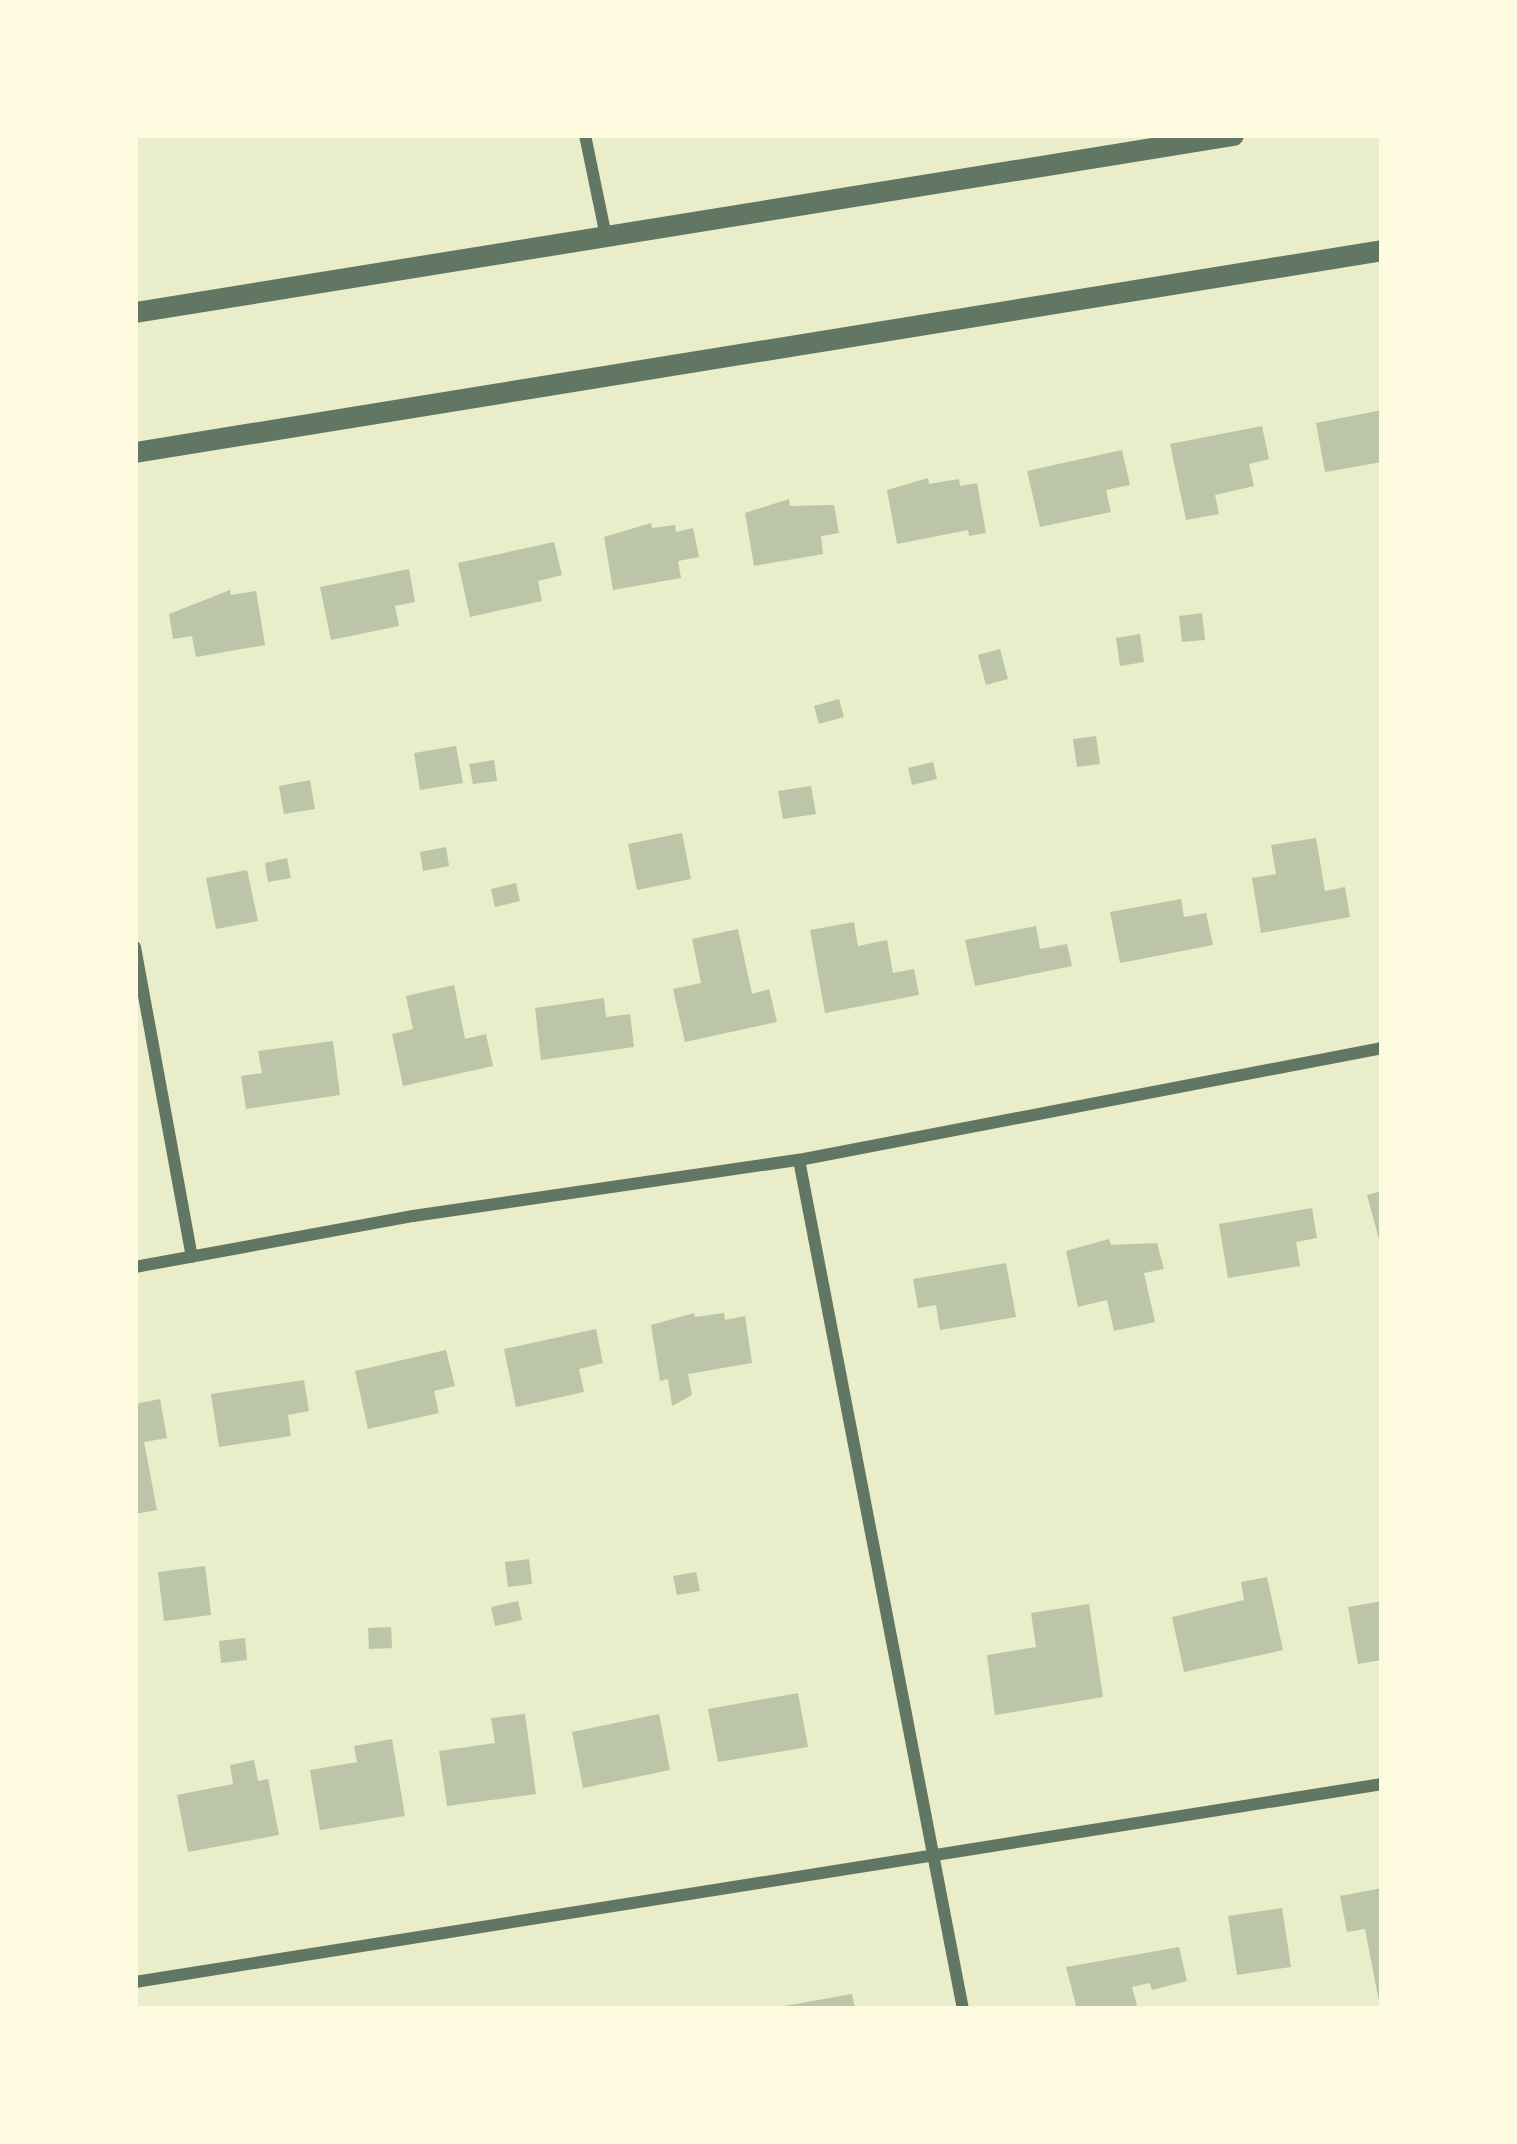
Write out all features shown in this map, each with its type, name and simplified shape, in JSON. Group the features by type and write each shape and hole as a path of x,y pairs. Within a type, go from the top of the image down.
{"street":[{"path":"585,135 605,236"},
{"path":"135,312 1233,135"},
{"path":"135,452 1382,250"},
{"path":"135,946 192,1257"},
{"path":"135,1267 412,1216 799,1160 1382,1048"},
{"path":"799,1160 963,2009"},
{"path":"135,1982 1382,1784"}],"building":[{"path":"1382,410 1382,462 1325,472 1316,423"},
{"path":"1262,426 1269,459 1249,464 1254,486 1215,495 1219,514 1186,520 1170,444"},
{"path":"1122,450 1130,485 1106,490 1111,512 1040,527 1027,471"},
{"path":"928,478 929,484 959,479 960,486 977,483 986,533 969,536 968,530 897,544 887,490"},
{"path":"789,499 790,506 834,505 839,533 821,536 823,554 754,566 745,513"},
{"path":"651,523 652,528 675,525 676,532 693,528 699,557 678,561 681,578 613,590 604,537"},
{"path":"554,542 562,575 538,581 542,601 470,617 458,563"},
{"path":"409,569 415,602 395,606 399,626 331,640 320,587"},
{"path":"230,590 231,595 256,591 265,645 196,657 192,636 173,639 169,614"},
{"path":"1202,613 1205,640 1182,642 1179,616"},
{"path":"1140,634 1144,662 1120,666 1116,638"},
{"path":"1000,649 1008,679 986,685 978,655"},
{"path":"839,699 844,717 819,724 814,706"},
{"path":"1096,736 1100,764 1077,767 1073,739"},
{"path":"456,746 463,783 420,790 414,753"},
{"path":"494,760 497,781 473,784 469,764"},
{"path":"933,762 937,779 912,785 908,768"},
{"path":"310,780 315,809 284,814 279,786"},
{"path":"811,786 816,814 783,819 778,791"},
{"path":"682,833 691,879 637,890 628,844"},
{"path":"1316,838 1325,891 1345,887 1350,917 1261,933 1252,878 1276,874 1271,845"},
{"path":"446,847 449,866 423,871 420,852"},
{"path":"287,858 291,878 268,882 265,863"},
{"path":"247,870 258,921 216,929 206,878"},
{"path":"516,883 520,901 495,907 491,889"},
{"path":"1181,899 1184,917 1206,913 1213,945 1120,963 1110,912"},
{"path":"854,922 858,946 887,940 893,973 914,969 919,995 825,1013 810,930"},
{"path":"1036,926 1040,949 1067,944 1072,966 975,986 965,940"},
{"path":"738,929 752,994 769,989 777,1022 685,1042 673,989 701,983 692,939"},
{"path":"454,985 465,1039 486,1034 493,1066 403,1086 392,1034 413,1029 406,996"},
{"path":"604,998 606,1017 630,1014 634,1047 541,1060 535,1008"},
{"path":"333,1041 340,1095 246,1109 241,1076 262,1073 258,1051"},
{"path":"1382,1191 1382,1247 1381,1247 1367,1195"},
{"path":"1312,1208 1317,1238 1296,1242 1300,1266 1228,1278 1219,1224"},
{"path":"1109,1239 1111,1245 1157,1243 1164,1269 1144,1273 1155,1322 1114,1331 1107,1300 1078,1307 1066,1251"},
{"path":"1006,1263 1016,1317 940,1330 936,1305 918,1308 913,1279"},
{"path":"694,1313 695,1317 724,1313 725,1320 745,1316 752,1363 688,1374 692,1395 672,1406 668,1379 660,1381 651,1325"},
{"path":"596,1329 603,1363 579,1369 584,1392 516,1407 504,1349"},
{"path":"446,1350 455,1386 434,1391 439,1413 368,1429 355,1371"},
{"path":"304,1380 309,1411 288,1415 291,1436 219,1447 211,1394"},
{"path":"160,1399 167,1438 144,1442 157,1510 135,1514 135,1404"},
{"path":"529,1559 532,1584 508,1587 505,1562"},
{"path":"205,1566 211,1615 164,1621 158,1572"},
{"path":"696,1572 700,1591 677,1595 673,1576"},
{"path":"1267,1577 1283,1650 1184,1672 1172,1617 1244,1600 1241,1582"},
{"path":"518,1601 522,1620 495,1626 491,1607"},
{"path":"1382,1601 1382,1660 1358,1664 1348,1607"},
{"path":"1089,1604 1103,1697 995,1715 987,1655 1036,1647 1031,1613"},
{"path":"391,1627 392,1648 369,1649 368,1628"},
{"path":"245,1638 247,1660 221,1663 219,1641"},
{"path":"798,1693 808,1747 718,1762 708,1709"},
{"path":"525,1714 536,1794 447,1806 439,1751 495,1743 491,1718"},
{"path":"659,1714 670,1770 583,1788 572,1732"},
{"path":"392,1739 405,1816 320,1830 310,1770 357,1762 354,1746"},
{"path":"254,1760 258,1781 268,1779 279,1835 188,1852 177,1795 233,1784 230,1765"},
{"path":"1382,1888 1380,2007 1365,1929 1347,1932 1340,1896"},
{"path":"1282,1908 1291,1967 1237,1975 1228,1916"},
{"path":"1179,1947 1187,1981 1152,1990 1150,1983 1132,1987 1138,2009 1077,2009 1066,1967"},
{"path":"852,1994 855,2009 779,2007"}]}
